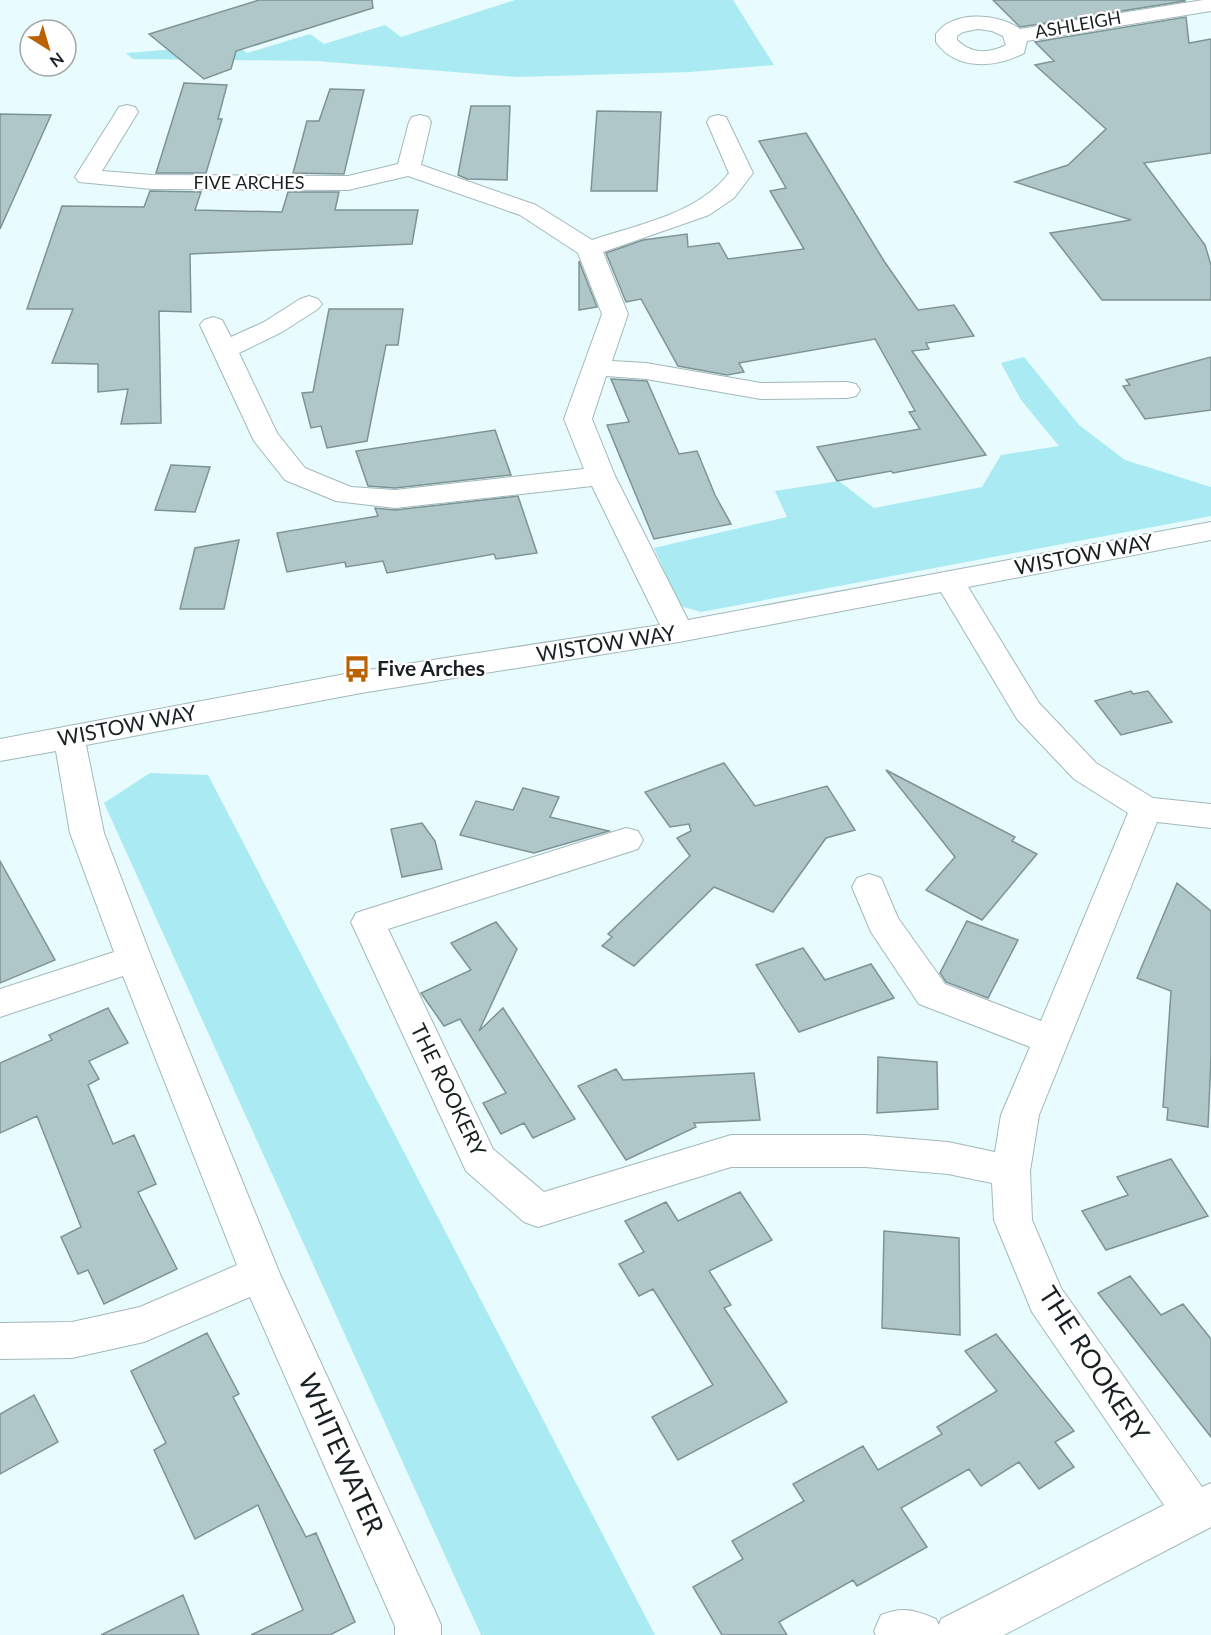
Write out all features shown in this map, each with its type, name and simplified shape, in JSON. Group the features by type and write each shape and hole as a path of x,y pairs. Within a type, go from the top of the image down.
{"street":[{"name":"ASHLEIGH","path":"1016,36 1211,5"},
{"name":"FIVE ARCHES","path":"127,112 87,177 152,182 348,183 409,169"},
{"path":"420,122 409,169 528,210 588,249 615,314 578,419 601,476 679,633"},
{"path":"588,249 701,210 726,193 741,173 718,122"},
{"path":"225,350 273,327 309,304"},
{"path":"213,326 264,435 295,474 346,495 395,499 601,476"},
{"path":"597,368 646,371 761,391 847,390"},
{"name":"WISTOW WAY","path":"0,750 361,682 679,633 1211,531"},
{"path":"950,581 1028,711 1085,771 1146,809 1211,816"},
{"name":"WHITEWATER","path":"69,737 87,833 134,958 260,1274 418,1625 418,1635"},
{"name":"THE ROOKERY","path":"957,1635 1202,1508 1046,1299 1013,1220 1011,1170 1020,1115 1146,809"},
{"name":"THE ROOKERY","path":"626,840 458,896 368,922 479,1160 538,1210 731,1151 865,1151 948,1158 1011,1170"},
{"path":"869,887 883,923 932,994 1051,1040"},
{"path":"0,1004 134,958"},
{"path":"0,1341 72,1340 144,1324 260,1274"}],"shaded area":[{"path":"515,0 733,0 774,65 690,72 517,77 316,61 133,59 126,53 189,48 225,36 247,53 310,34 324,44 385,25 401,37"},
{"path":"1024,357 1079,425 1125,460 1211,487 1211,516 701,612 680,606 654,548 787,517 775,491 839,481 874,508 982,487 1001,455 1059,446 1021,400 1001,363"},
{"path":"150,773 208,775 655,1635 481,1635 104,803"}],"building":[{"path":"259,0 372,0 373,8 236,51 231,69 204,79 149,34"},
{"path":"993,0 1185,0 1185,1 1020,27"},
{"path":"1186,17 1189,43 1211,39 1211,153 1144,163 1205,245 1211,265 1211,300 1102,300 1050,233 1131,220 1015,182 1068,165 1106,129 1035,65 1054,61 1035,42"},
{"path":"184,83 227,85 218,119 222,119 206,173 156,173"},
{"path":"330,89 364,90 344,174 293,173 307,121 319,121"},
{"path":"471,106 510,106 507,180 467,179 458,175"},
{"path":"597,111 661,112 657,191 591,191"},
{"path":"0,114 51,115 0,229"},
{"path":"806,133 884,261 918,310 954,305 974,336 926,343 929,349 912,351 986,455 837,481 817,447 920,429 909,412 915,411 875,339 739,363 744,372 727,375 678,366 641,299 626,302 606,253 643,240 687,234 688,247 719,243 728,259 804,249 770,191 786,188 759,141"},
{"path":"150,191 201,192 195,210 282,212 288,192 339,192 335,210 418,210 412,244 190,254 191,312 159,311 161,423 121,424 128,389 98,392 98,364 52,363 73,309 27,309 62,206 144,207"},
{"path":"579,261 597,307 579,310"},
{"path":"329,309 403,309 398,345 386,345 367,441 327,448 321,426 311,428 302,393 313,392"},
{"path":"1211,357 1211,410 1145,419 1123,386 1130,385 1126,380"},
{"path":"611,379 647,381 679,454 697,451 715,495 731,524 654,539 607,425 629,422"},
{"path":"495,430 511,475 395,488 368,486 356,451"},
{"path":"171,465 210,467 195,512 155,510"},
{"path":"518,496 537,553 496,559 494,554 387,573 383,561 346,567 345,562 287,572 277,533 378,516 375,508 395,510"},
{"path":"239,540 224,609 180,609 195,548"},
{"path":"1131,691 1133,694 1148,691 1172,722 1121,735 1095,701"},
{"path":"724,763 755,806 827,786 855,830 826,838 773,912 714,887 634,966 602,946 612,937 608,934 690,856 677,838 691,831 689,824 670,827 645,792"},
{"path":"886,770 1015,837 1012,841 1037,854 982,920 926,890 955,857"},
{"path":"523,788 559,797 550,817 609,831 534,853 460,835 476,801 513,810"},
{"path":"422,823 435,841 442,869 402,877 391,829"},
{"path":"0,861 55,960 0,983"},
{"path":"1177,883 1211,911 1211,1057 1208,1127 1167,1120 1168,1108 1163,1107 1171,991 1137,978"},
{"path":"967,921 1018,940 988,998 946,982 940,973"},
{"path":"496,922 517,949 479,1031 503,1008 575,1119 533,1138 524,1123 501,1134 483,1103 506,1093 460,1019 444,1026 421,993 471,970 451,943"},
{"path":"803,948 825,980 871,964 894,998 799,1032 756,965"},
{"path":"108,1008 128,1043 89,1061 99,1079 88,1085 113,1144 134,1135 156,1184 138,1192 177,1269 104,1304 88,1270 78,1274 61,1237 81,1227 37,1116 0,1133 0,1063 52,1040 49,1035"},
{"path":"878,1057 937,1062 938,1109 877,1113"},
{"path":"616,1069 623,1080 754,1073 760,1120 694,1123 696,1127 626,1160 578,1086"},
{"path":"1171,1159 1208,1216 1106,1250 1082,1211 1128,1195 1117,1177"},
{"path":"740,1192 772,1240 709,1271 731,1305 724,1308 787,1402 678,1460 652,1417 713,1385 653,1289 639,1296 619,1264 644,1252 625,1221 666,1202 678,1221"},
{"path":"884,1231 959,1238 960,1335 882,1328"},
{"path":"1130,1276 1161,1315 1183,1304 1211,1339 1211,1437 1098,1293"},
{"path":"207,1333 239,1394 233,1397 306,1537 316,1533 355,1622 330,1635 251,1635 303,1610 258,1505 195,1539 154,1450 166,1443 131,1371"},
{"path":"996,1334 1074,1431 1055,1442 1074,1467 1039,1489 1019,1462 981,1486 969,1469 901,1508 927,1547 857,1586 853,1580 779,1622 787,1635 722,1635 693,1587 743,1559 732,1541 804,1501 793,1484 863,1446 878,1470 942,1434 937,1427 997,1391 965,1351"},
{"path":"34,1395 58,1442 0,1474 0,1414"},
{"path":"183,1595 199,1635 101,1635"}],"place":[{"name":"Five Arches","path":"357,669"}]}
